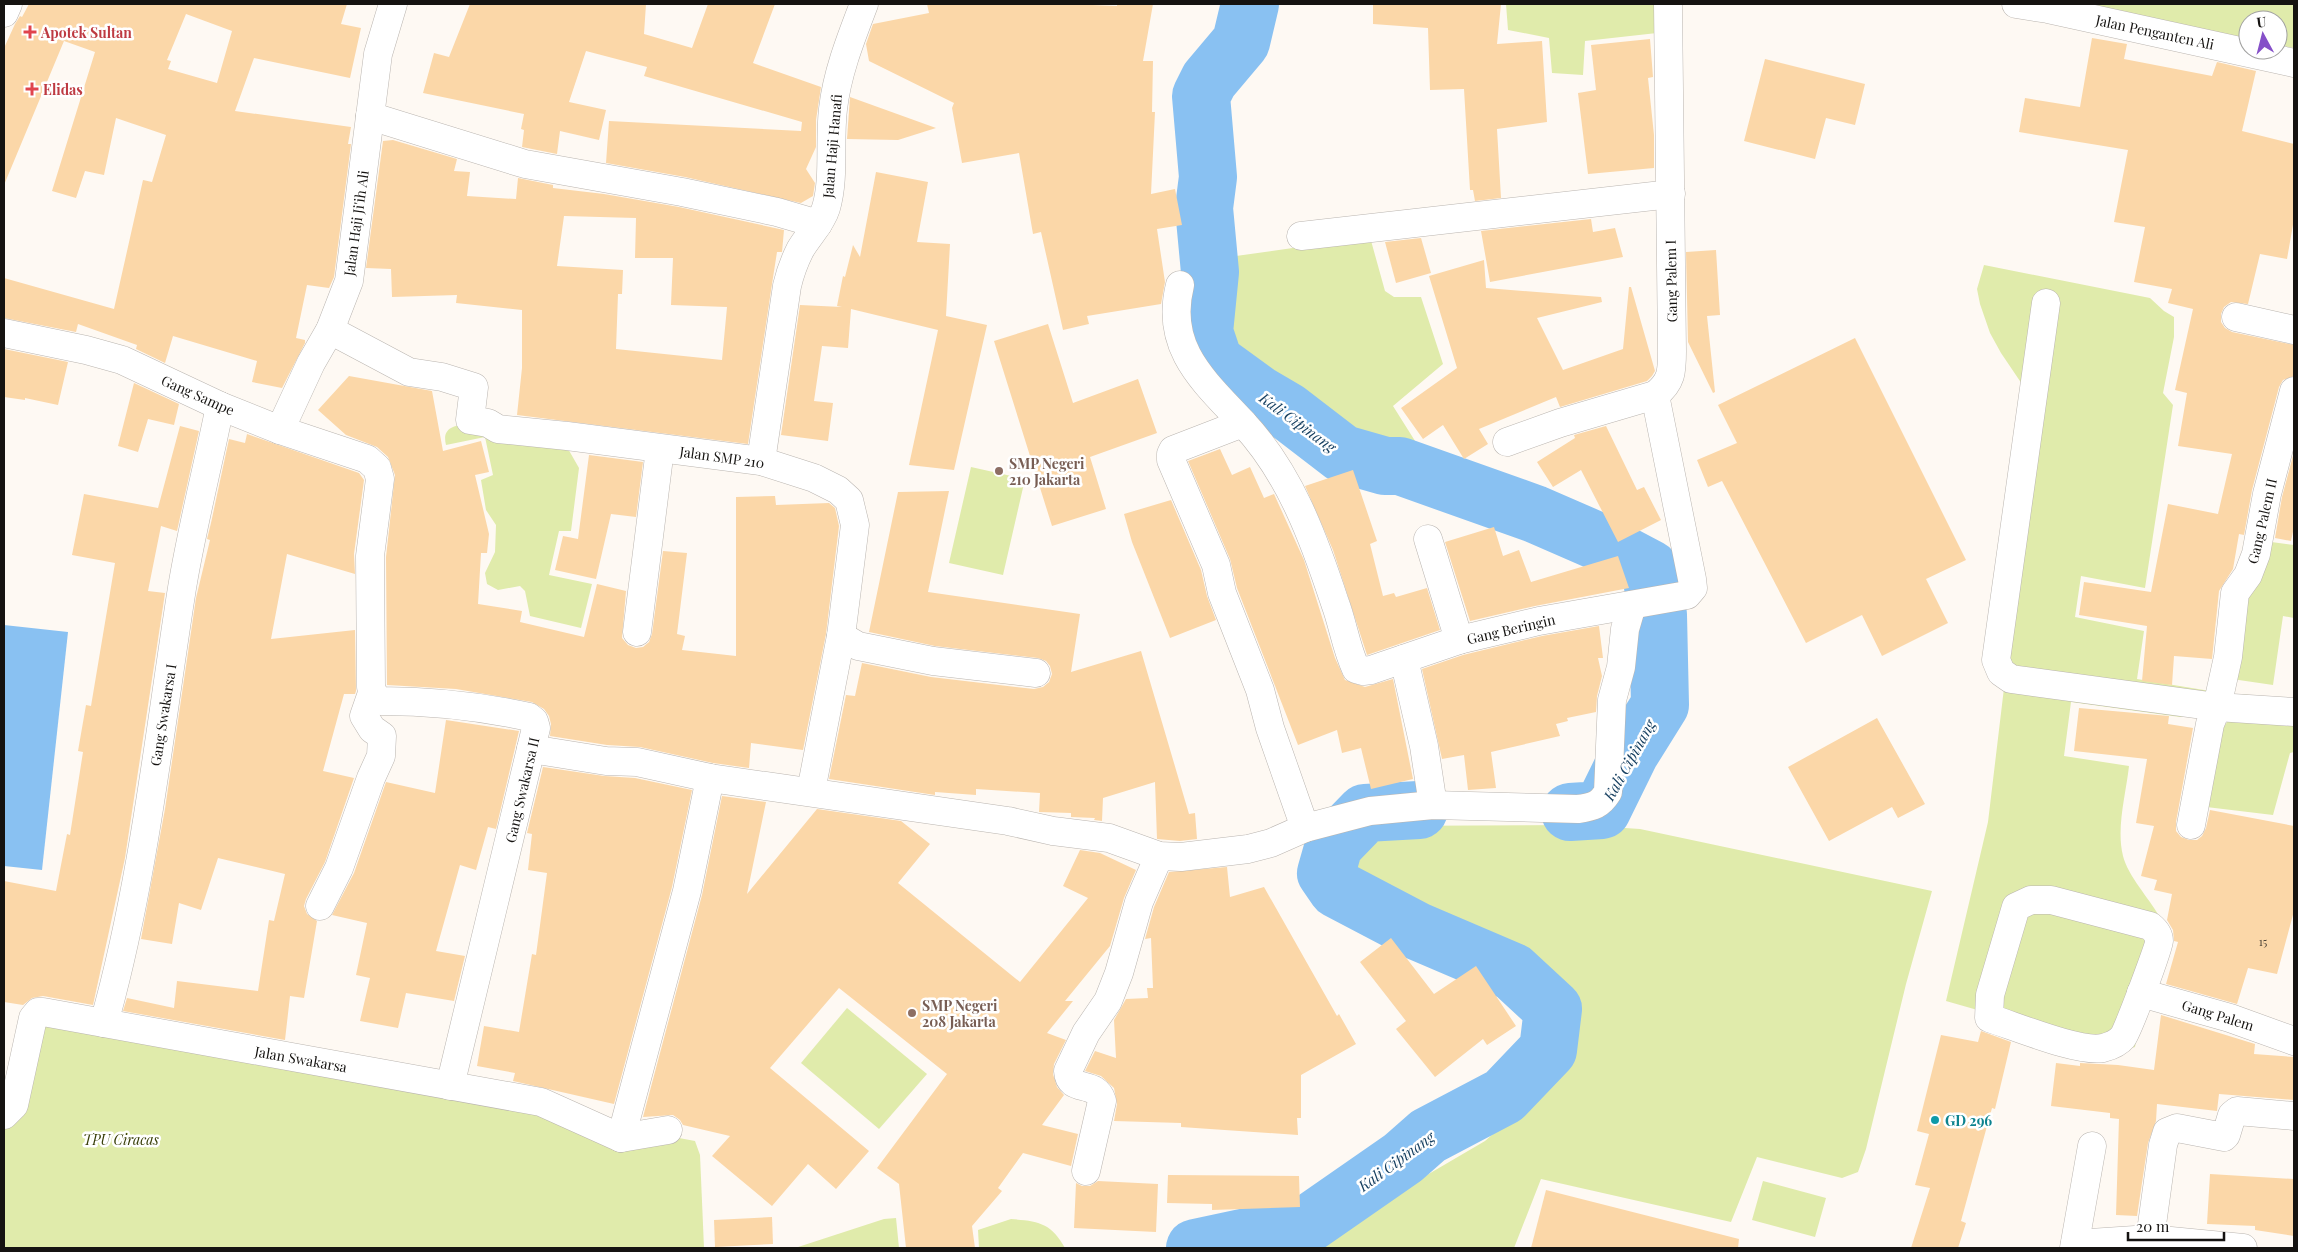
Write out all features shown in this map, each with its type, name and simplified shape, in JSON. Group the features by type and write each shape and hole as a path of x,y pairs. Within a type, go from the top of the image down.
{"street":[{"path":"4,13 8,4"},
{"name":"Jalan Haji Ji'ih Ali","path":"280,430 311,363 330,330 348,281 378,54 393,4"},
{"name":"Jalan Haji Hanafi","path":"761,461 789,277 800,250 826,209 829,193 833,109 847,48 864,4"},
{"name":"Gang Palem I","path":"1655,395 1667,386 1672,370 1668,4"},
{"name":"Jalan Penganten Ali","path":"2016,4 2048,9 2294,63"},
{"path":"370,116 525,164 682,192 777,212 818,224"},
{"path":"1301,236 1670,194"},
{"path":"1180,285 1175,316 1179,337 1190,363 1272,458 1292,494 1320,558 1356,668 1363,671 1371,670 1460,640"},
{"path":"2046,302 1996,660 2000,672 2011,679 2217,707 2294,712"},
{"path":"2236,317 2294,330"},
{"name":"Jalan SMP 210","path":"330,330 409,372 442,377 474,388 470,420 488,423 498,429 761,461 814,478 838,490 849,500 855,525 840,636 811,791"},
{"name":"Gang Sampe","path":"4,333 86,350 122,360 220,406 280,430 367,459 377,468 380,479 370,556 372,693"},
{"name":"Gang Palem II","path":"2191,825 2210,724 2217,707 2228,657 2235,593 2248,575 2255,559 2267,494 2294,391"},
{"path":"1507,442 1560,423 1655,395"},
{"name":"Gang Beringin","path":"1428,539 1460,640 1539,621 1687,594 1692,588 1688,557 1655,395"},
{"name":"Gang Swakarsa I","path":"104,1023 119,970 144,832 183,584 220,406"},
{"path":"1243,423 1173,450 1171,460 1216,565 1222,592 1251,666 1270,728 1305,828"},
{"path":"637,632 660,449"},
{"path":"532,749 606,761 637,762 710,778 1008,820 1053,831 1108,838 1159,856 1214,854 1248,849 1271,843 1305,828 1370,811 1434,805 1592,808 1602,802 1608,792 1612,700 1621,667 1625,629 1634,604"},
{"path":"840,636 858,646 933,661 1036,673"},
{"path":"1404,659 1424,746 1434,805"},
{"path":"320,906 339,868 381,756 382,736 372,729 364,716 372,693"},
{"name":"Gang Swakarsa II","path":"372,693 380,701 417,701 472,706 529,717 534,721 536,728 450,1086"},
{"path":"668,1130 621,1138 687,891 710,778"},
{"path":"1086,1171 1102,1101 1100,1094 1095,1090 1072,1084 1068,1078 1068,1071 1086,1033 1108,1001 1119,973 1138,902 1159,856"},
{"path":"2031,900 2050,900 2150,926 2157,931 2160,942 2141,993 2124,1036 2115,1044 2102,1048 2077,1046 1989,1018 1990,995 2016,907 2031,900"},
{"name":"Gang Palem","path":"2141,993 2230,1018 2294,1041"},
{"name":"Jalan Swakarsa","path":"4,1115 14,1105 35,1015 43,1012 541,1102 621,1138"},
{"path":"2150,1239 2163,1145 2169,1130 2177,1128 2221,1138 2226,1135 2232,1115 2237,1111 2294,1116"},
{"path":"2092,1146 2075,1246 2150,1239 2237,1247"}],"green space":[{"path":"1506,4 1657,4 1657,33 1585,41 1583,75 1552,73 1549,38 1508,30"},
{"path":"2043,4 2294,4 2294,48 2288,47 2288,10 2238,10 2238,38"},
{"path":"1370,237 1385,291 1394,297 1421,297 1443,364 1393,406 1422,452 1408,456 1391,452 1345,430 1263,386 1245,374 1236,366 1230,355 1223,328 1221,314 1222,258"},
{"path":"1984,265 2150,298 2164,311 2174,317 2174,337 2163,393 2173,405 2145,588 2081,576 2075,617 2144,631 2137,679 2210,691 2195,715 2180,717 2071,702 2064,756 2129,766 2121,823 2123,856 2134,879 2159,916 2135,1047 2121,1051 1946,1001 1988,822 2023,529 2026,390 1990,333 1980,304 1977,289"},
{"path":"466,424 567,447 579,468 571,531 559,531 549,575 592,584 581,628 530,616 525,591 520,586 498,590 487,584 485,573 495,552 496,525 486,510 481,480 493,475 485,437 446,445 445,440 445,435 449,429"},
{"path":"971,467 1025,479 1003,575 949,563"},
{"path":"2264,541 2294,545 2294,618 2283,616 2273,685 2232,679 2237,597"},
{"path":"2242,694 2294,702 2294,752 2290,753 2273,815 2198,806 2210,745 2231,717"},
{"path":"1580,825 1640,829 1932,891 1906,984 1866,1149 1858,1172 1842,1178 1757,1157 1731,1222 1541,1179 1514,1248 1272,1248 1333,1230 1485,1141 1553,1081 1570,1011 1525,954 1354,881 1352,853 1360,829 1374,826"},
{"path":"847,1008 927,1074 879,1129 801,1063"},
{"name":"TPU Ciracas","path":"37,1017 695,1141 700,1155 704,1248 4,1248 4,1120"},
{"path":"1763,1181 1826,1198 1815,1237 1752,1220"},
{"path":"896,1218 899,1248 795,1248 884,1219"},
{"path":"1011,1219 1037,1222 1049,1228 1055,1233 1065,1248 979,1248 978,1230"}],"water":[{"path":"4,625 68,632 42,870 4,866"}],"building":[{"path":"29,4 347,4 341,24 361,28 350,78 254,58 235,111 351,127 348,144 351,144 334,277 329,288 307,285 296,338 305,340 305,343 282,388 252,382 257,361 173,336 165,363 136,349 137,345 78,324 76,332 4,318 4,278 114,309 143,180 152,182 166,135 116,118 104,175 85,171 76,198 52,191 95,52 64,41 4,185 4,48 15,24 20,16 22,17","holes":["186,14 232,31 217,83 168,69 171,61 167,60"]},
{"path":"470,4 646,4 644,34 692,48 708,4 775,4 753,63 821,87 816,120 816,147 806,169 815,183 813,196 801,203 685,177 606,163 609,121 801,131 802,122 644,76 647,67 586,51 569,102 606,110 599,140 560,131 557,154 522,147 524,130 521,129 524,114 423,93 434,53 449,57"},
{"path":"927,4 1117,6 1117,4 1153,4 1143,61 1153,61 1152,112 1155,112 1151,194 1175,189 1182,225 1157,229 1165,282 1161,304 1087,316 1089,324 1063,330 1041,232 1033,234 1019,153 962,163 952,108 954,103 869,61 866,44 873,24 929,13"},
{"path":"1373,4 1501,4 1497,44 1542,41 1547,122 1497,129 1501,198 1475,201 1473,190 1470,190 1464,89 1430,90 1428,28 1373,24"},
{"path":"2092,38 2127,44 2124,59 2212,76 2217,62 2256,71 2242,131 2294,144 2294,219 2287,259 2260,254 2248,304 2231,302 2224,307 2221,314 2221,322 2225,328 2232,332 2294,345 2294,376 2283,380 2279,387 2252,490 2244,535 2239,534 2233,569 2219,591 2212,659 2174,656 2172,685 2142,681 2147,626 2079,615 2084,582 2151,592 2168,504 2218,514 2232,454 2178,446 2187,393 2175,390 2193,309 2168,303 2172,289 2134,282 2145,227 2114,222 2128,150 2019,132 2025,98 2080,107"},
{"path":"1650,39 1653,77 1648,78 1654,135 1654,168 1588,174 1578,93 1596,90 1591,45"},
{"path":"1765,59 1865,84 1855,125 1826,118 1815,159 1744,141"},
{"path":"850,97 936,128 898,140 847,139"},
{"path":"393,140 457,159 454,171 470,172 467,196 516,199 518,178 553,185 553,188 604,194 679,207 784,230 782,252 777,252 748,444 517,415 522,368 522,310 456,303 457,295 392,297 391,269 366,268 383,141","holes":["564,216 636,218 635,258 673,258 671,305 727,307 722,360 616,349 618,294 622,294 623,270 557,266"]},
{"path":"876,172 928,182 917,242 950,244 946,316 987,325 954,470 909,465 938,330 851,309 848,348 822,346 814,401 833,403 828,441 781,435 800,305 842,307 837,306 843,276 845,277 853,245 860,257"},
{"path":"1591,219 1593,232 1615,228 1623,257 1490,282 1481,231"},
{"path":"1421,238 1431,273 1396,283 1385,242"},
{"path":"1716,250 1720,315 1707,316 1715,392 1713,393 1688,342 1686,252"},
{"path":"1484,260 1486,288 1601,297 1602,302 1537,318 1563,370 1623,349 1629,287 1631,287 1655,371 1652,376 1647,381 1560,407 1556,397 1479,429 1488,444 1464,459 1443,425 1423,439 1401,408 1457,368 1429,276"},
{"path":"1048,324 1073,403 1138,379 1157,433 1090,457 1106,509 1052,526 994,341"},
{"path":"1855,338 1966,560 1926,579 1948,623 1882,656 1862,615 1806,643 1722,481 1708,487 1697,460 1737,443 1718,405"},
{"path":"4,349 68,362 58,405 25,398 25,400 4,397"},
{"path":"349,376 432,391 443,451 481,441 489,472 475,475 489,534 487,553 481,553 478,604 522,611 520,622 584,637 597,584 626,591 622,638 628,645 636,648 643,647 649,642 652,634 663,551 687,553 677,634 685,636 682,650 736,656 736,497 775,496 776,505 829,503 835,508 839,526 826,634 803,750 751,743 749,768 713,763 640,747 607,745 550,736 551,724 549,716 544,709 532,702 456,689 387,685 386,557 395,475 388,457 377,447 346,435 318,410"},
{"path":"134,383 179,404 174,425 148,419 138,452 118,446"},
{"path":"180,426 199,431 177,531 161,526 148,591 165,593 125,858 93,1005 43,996 32,998 23,1005 4,1002 4,881 56,891 67,834 70,835 83,752 78,751 86,705 91,706 115,563 72,555 84,494 158,508"},
{"path":"1606,426 1637,490 1644,487 1661,520 1618,542 1581,470 1553,487 1537,462 1575,438 1574,435"},
{"path":"247,434 359,473 364,480 354,554 355,574 287,554 271,639 355,630 356,691 355,694 344,694 323,771 354,778 325,862 304,906 307,914 317,921 304,998 290,996 285,1040 123,1011 127,998 174,1008 177,981 258,991 269,920 274,921 285,874 218,858 201,910 179,903 172,944 141,939 165,809 196,598 210,540 207,539 229,439 245,443"},
{"path":"1220,449 1232,475 1250,467 1264,498 1274,494 1304,560 1335,658 1345,680 1365,687 1393,679 1413,779 1371,789 1361,748 1342,753 1337,730 1298,745 1237,588 1230,559 1188,461"},
{"path":"2294,452 2294,527 2291,541 2275,538 2282,497"},
{"path":"589,455 643,462 636,517 611,514 596,579 555,570 563,536 578,539"},
{"path":"1353,470 1377,541 1370,544 1383,596 1394,593 1396,597 1427,588 1440,630 1367,655 1333,550 1305,486"},
{"path":"949,491 928,592 1080,614 1071,672 1141,651 1189,814 1195,813 1197,839 1180,841 1157,839 1155,782 1103,798 1102,821 1094,820 1095,818 1071,817 1071,813 1039,812 1040,793 976,789 976,795 935,792 935,795 829,779 846,695 855,696 862,663 931,677 1034,689 1043,687 1049,682 1052,674 1050,666 1046,661 1038,658 935,646 869,632 898,492"},
{"path":"1171,500 1201,570 1207,596 1216,620 1170,638 1132,542 1124,514"},
{"path":"1494,527 1503,556 1519,550 1531,582 1618,556 1629,588 1470,621 1445,542"},
{"path":"1599,626 1603,658 1598,658 1602,676 1597,696 1596,712 1567,718 1568,721 1556,724 1560,736 1491,752 1496,788 1468,790 1464,755 1442,759 1422,669 1463,655 1542,636"},
{"path":"2079,708 2169,716 2168,724 2193,728 2176,822 2176,831 2181,837 2197,840 2202,836 2210,810 2294,826 2294,911 2277,974 2248,968 2237,1004 2166,984 2178,942 2174,941 2173,930 2167,920 2172,894 2154,890 2157,880 2141,876 2154,826 2136,823 2147,759 2074,751"},
{"path":"1877,718 1925,804 1898,818 1892,807 1829,841 1788,767"},
{"path":"446,720 519,731 496,829 488,827 476,870 460,865 436,951 465,956 454,1001 406,993 398,1028 360,1021 370,978 356,975 367,923 332,915 354,873 386,782 435,793"},
{"path":"543,767 604,776 635,778 692,790 672,887 614,1104 513,1081 515,1073 477,1066 484,1026 519,1032 532,954 536,955 547,873 528,870 532,834 527,833"},
{"name":"SMP Negeri 208 Jakarta","path":"722,796 766,802 747,894 817,809 901,821 930,844 898,883 1020,982 1088,898 1063,886 1080,850 1100,853 1136,870 1124,898 1110,946 1065,1001 1073,1001 1047,1033 1066,1040 1054,1064 1053,1074 1057,1087 1064,1095 1042,1125 1078,1134 1071,1166 1023,1153 998,1188 1002,1191 972,1226 975,1248 906,1248 899,1184 877,1168 947,1074 839,988 770,1068 869,1151 836,1189 808,1164 772,1206 712,1156 730,1136 683,1125 673,1115 643,1117 702,895"},
{"path":"1227,867 1230,897 1264,887 1337,1016 1339,1014 1356,1044 1301,1075 1301,1118 1297,1118 1298,1135 1181,1127 1181,1123 1114,1121 1117,1104 1114,1088 1101,1076 1085,1071 1095,1051 1116,1058 1114,1020 1126,999 1148,998 1147,988 1153,988 1151,938 1145,939 1154,907 1169,872"},
{"path":"1391,938 1434,994 1476,966 1516,1026 1487,1045 1483,1039 1435,1077 1396,1029 1406,1021 1360,962"},
{"path":"2161,1015 2255,1044 2254,1054 2294,1057 2294,1100 2219,1094 2217,1111 2157,1104 2156,1121 2148,1143 2137,1216 2116,1215 2119,1119 2110,1118 2110,1113 2051,1106 2056,1063 2080,1066 2080,1063 2118,1065 2154,1070"},
{"path":"1981,1031 2011,1042 1995,1109 1992,1108 1961,1221 1966,1223 1958,1248 1911,1248 1930,1188 1915,1185 1929,1134 1917,1131 1941,1035 1978,1042"},
{"path":"2210,1174 2294,1179 2294,1236 2255,1230 2255,1226 2207,1224"},
{"path":"1168,1175 1299,1176 1300,1207 1212,1210 1212,1204 1167,1203"},
{"path":"1098,1181 1158,1184 1156,1232 1074,1228 1076,1183 1082,1186 1090,1186"},
{"path":"1546,1190 1739,1239 1738,1248 1531,1248"},
{"path":"772,1217 773,1244 715,1247 714,1220"}],"waterway":[{"name":"Kali Cipinang","path":"1250,4 1241,42 1209,80 1201,96 1208,177 1204,208 1210,272 1204,332 1214,362 1258,394 1287,411 1343,454 1385,466 1400,466 1535,514 1597,541 1650,569 1658,615 1660,705 1630,753 1602,810 1570,812"},
{"name":"Kali Cipinang","path":"1195,1248 1308,1224 1403,1158 1428,1136 1504,1096 1548,1050 1553,1009 1513,972 1417,931 1337,889 1326,873 1334,845 1365,813 1419,810"}],"place":[{"name":"Apotek Sultan","path":"30,32"},
{"name":"Elidas","path":"32,89"},
{"name":"SMP Negeri 210 Jakarta","path":"999,471"},
{"name":"SMP Negeri 208 Jakarta","path":"912,1013"},
{"name":"GD 296","path":"1935,1120"}]}
